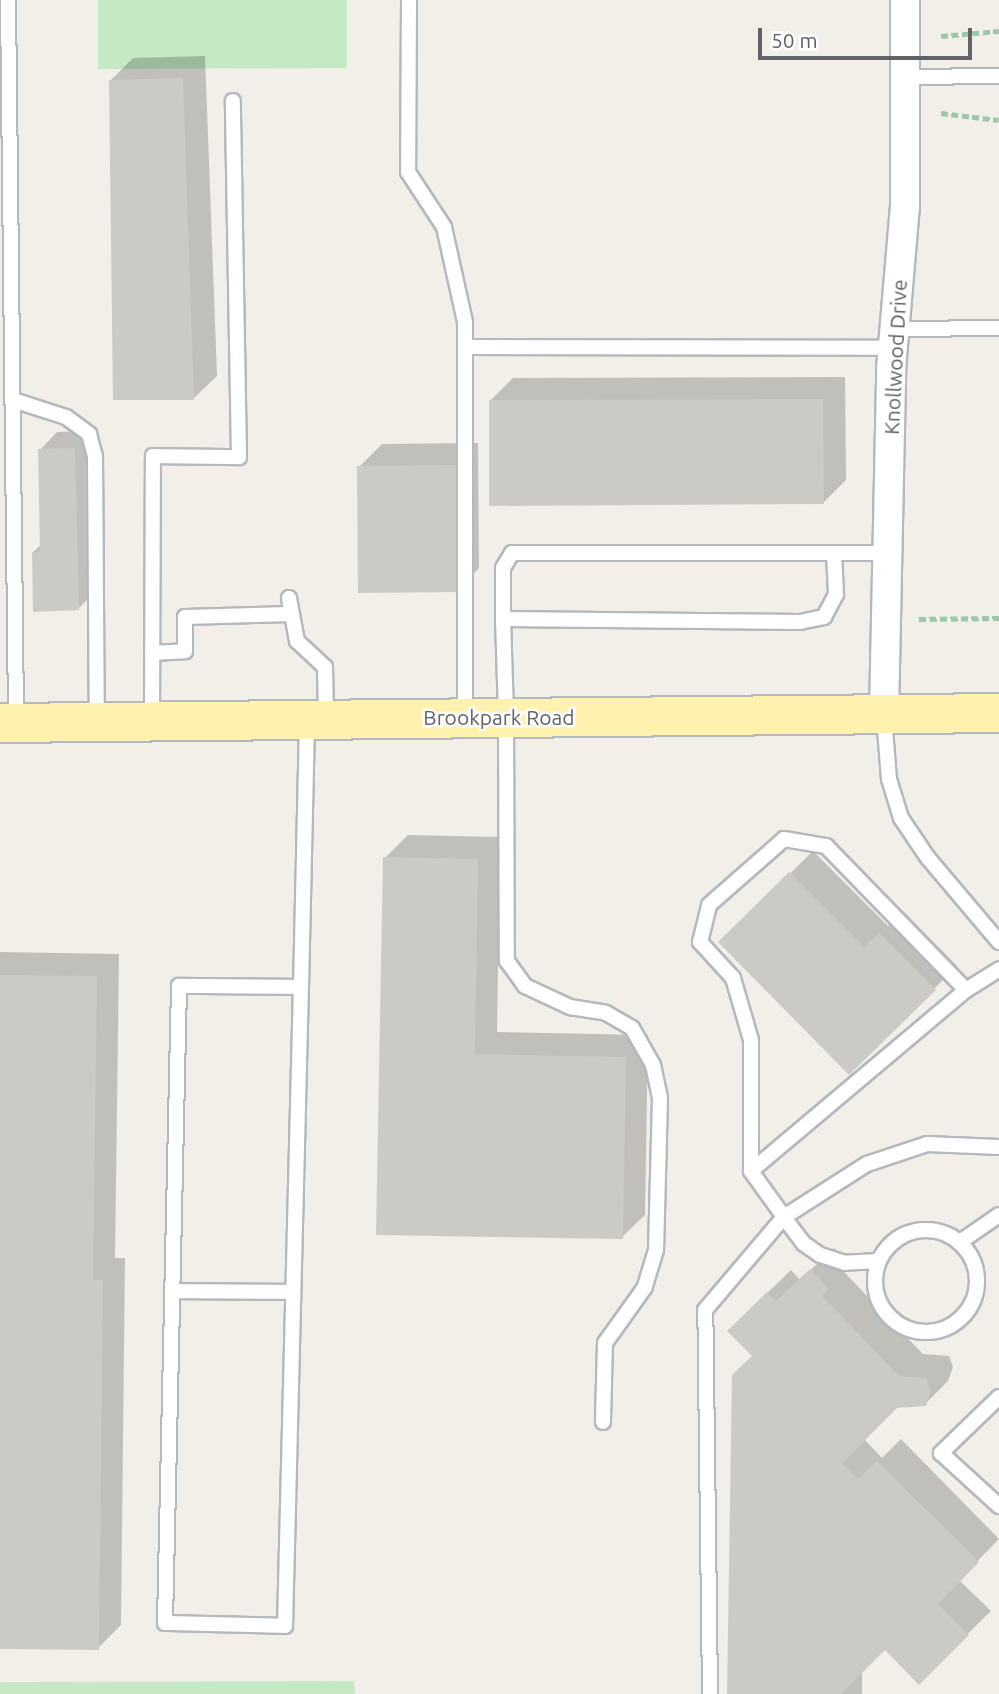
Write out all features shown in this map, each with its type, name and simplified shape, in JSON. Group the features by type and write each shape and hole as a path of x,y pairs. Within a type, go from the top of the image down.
{"main road":[{"name":"Brookpark Road","path":"8,722 999,713"}],"street":[{"name":"Knollwood Drive","path":"884,715 894,338 905,207 905,0"}],"lane":[{"path":"8,0 14,457 8,722"},
{"path":"409,0 408,172 444,227 465,322 465,718"},
{"path":"905,77 999,76"},
{"path":"152,720 153,456 239,457 233,101"},
{"path":"465,347 894,338 999,328"},
{"path":"13,400 66,417 89,434 95,457 97,720"},
{"path":"603,1422 605,1343 645,1287 656,1250 660,1098 653,1065 632,1028 606,1013 570,1007 525,986 507,961 503,568 512,552 887,554"},
{"path":"503,619 800,622 824,617 836,594 834,552"},
{"path":"289,598 297,642 325,667 317,718 301,987 285,1626 164,1623 179,986 301,987"},
{"path":"152,653 185,652 185,617 290,614"},
{"path":"884,715 890,779 901,818 928,858 999,942"},
{"path":"878,1261 845,1263 820,1255 804,1244 751,1171 751,1040 733,978 700,942 709,905 784,839 826,846 966,990"},
{"path":"751,1171 966,990 999,969"},
{"path":"710,1694 705,1310 784,1217 867,1164 926,1144 999,1147"},
{"path":"960,1242 999,1215"},
{"path":"930,1229 960,1242 977,1272 977,1290 971,1307 944,1329 926,1332 893,1320 876,1293 878,1261 886,1247 914,1230 930,1229"},
{"path":"172,1291 293,1292"},
{"path":"999,1397 941,1453 999,1506"}],"path":[{"path":"941,36 999,30"},
{"path":"941,113 999,120"},
{"path":"919,619 999,618"}],"green space":[{"path":"98,0 347,0 347,68 98,69"},
{"path":"354,1681 355,1694 0,1694 0,1682"}],"building":[{"path":"183,78 194,400 113,400 109,80"},
{"path":"823,399 824,504 489,506 489,400"},
{"path":"75,448 79,610 33,612 32,552 40,552 38,449"},
{"path":"456,465 457,592 358,593 357,466"},
{"path":"383,857 478,859 475,1054 626,1057 623,1239 376,1235"},
{"path":"789,872 864,947 879,933 936,990 849,1075 718,942"},
{"path":"0,975 97,976 93,1280 103,1280 99,1650 0,1649"},
{"path":"810,1269 829,1289 822,1296 899,1376 926,1378 931,1391 926,1406 897,1408 842,1463 858,1479 877,1461 979,1562 938,1604 969,1635 919,1685 885,1650 841,1694 727,1694 732,1375 752,1356 727,1331 767,1292 776,1301"}]}
